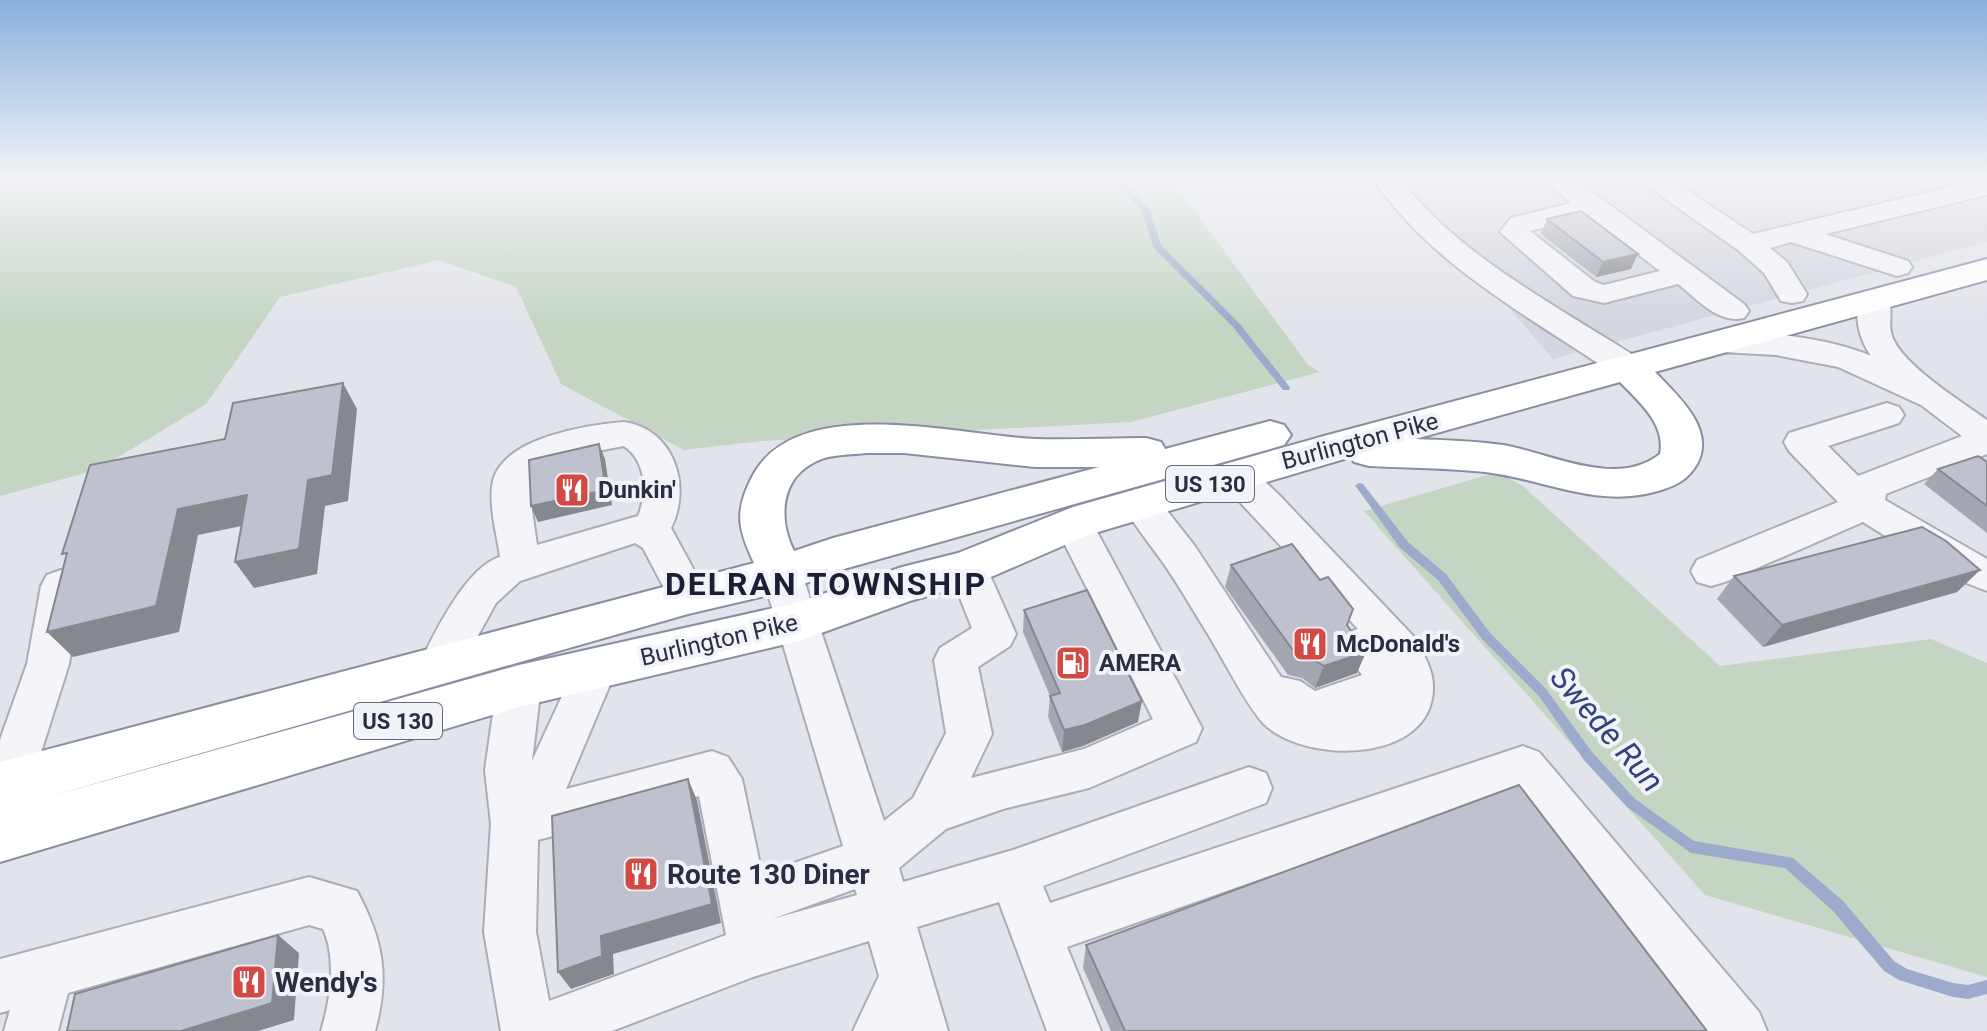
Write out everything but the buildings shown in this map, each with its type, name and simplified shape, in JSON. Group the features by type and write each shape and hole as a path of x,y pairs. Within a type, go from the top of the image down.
{"highway":[{"name":"Burlington Pike","path":"0,836 519,686 799,622 902,585 968,568 1073,523 1141,504 1225,464 1324,450 1612,358 1733,311 1987,242"},
{"name":"Burlington Pike","path":"4,785 688,596 782,574 833,555 1225,464 1612,358 1714,344 1980,273"},
{"path":"1324,450 1505,460 1589,481 1617,483 1652,479 1669,469 1680,454 1682,436 1655,396 1612,358"},
{"path":"782,574 764,537 760,506 773,477 785,462 807,447 866,439 904,439 1035,453 1225,464"}],"street":[{"path":"1428,228 1449,248 1612,358"},
{"path":"1519,228 1604,294 1683,274"},
{"path":"1622,228 1733,311"},
{"path":"1724,228 1776,268 1792,294"},
{"path":"1748,244 1819,228"},
{"path":"1795,234 1897,267"},
{"path":"1875,299 1876,338 1929,396"},
{"path":"1714,344 1776,345 1847,358 1929,396 1987,438"},
{"path":"1887,415 1802,442 1865,506 1987,576"},
{"path":"514,568 511,483 519,465 537,455 601,436 631,434 646,443 653,455 663,491 658,517 649,532"},
{"path":"1865,506 1869,486 1987,438"},
{"path":"1141,504 1197,583 1219,599 1290,700 1309,712 1388,685 1385,672 1294,564 1276,514 1225,464"},
{"path":"1711,571 1865,506"},
{"path":"541,1031 749,928 872,860 930,813 1003,788 1089,768 1180,728 1092,592 1073,523"},
{"path":"440,665 482,592 514,568 634,529 649,532 657,538 688,596"},
{"path":"4,785 48,664 68,549"},
{"path":"930,813 969,734 955,660 995,634 1005,619 968,568"},
{"path":"782,574 872,860 921,1031"},
{"path":"515,824 547,779 596,668"},
{"path":"519,686 508,770 515,824 510,932 528,1031"},
{"path":"1036,933 1523,766 1740,1031"},
{"path":"515,824 712,772 719,779 749,928"},
{"path":"749,928 887,913 1013,874 1249,788"},
{"path":"1013,874 1074,1031"},
{"path":"31,1031 24,980 309,901 339,908 353,936 357,1000 348,1031"},
{"path":"880,1031 906,977"}],"shaded area":[{"path":"1440,228 1987,228 1987,242 1553,359"}],"green space":[{"path":"0,228 1207,228 1308,365 1320,372 1131,422 761,441 684,450 561,384 516,287 439,260 280,297 206,404 97,470 0,496"},
{"path":"1498,472 1524,487 1720,666 1931,639 1987,663 1987,977 1705,895 1364,511"}],"waterway":[{"name":"Swede Run","path":"1151,228 1157,246 1236,325 1286,388"},
{"name":"Swede Run","path":"1360,486 1404,545 1442,577 1486,636 1542,692 1588,756 1631,803 1691,847 1788,862 1838,906 1889,966 1904,975 1953,990 1968,992 1987,987"}],"place":[{"name":"Dunkin'","path":"572,490"},
{"name":"McDonald's","path":"1310,644"},
{"name":"AMERA","path":"1073,663"},
{"name":"Route 130 Diner","path":"641,874"},
{"name":"Wendy's","path":"249,982"}],"district":[{"name":"DELRAN TOWNSHIP","path":"826,584"}]}
